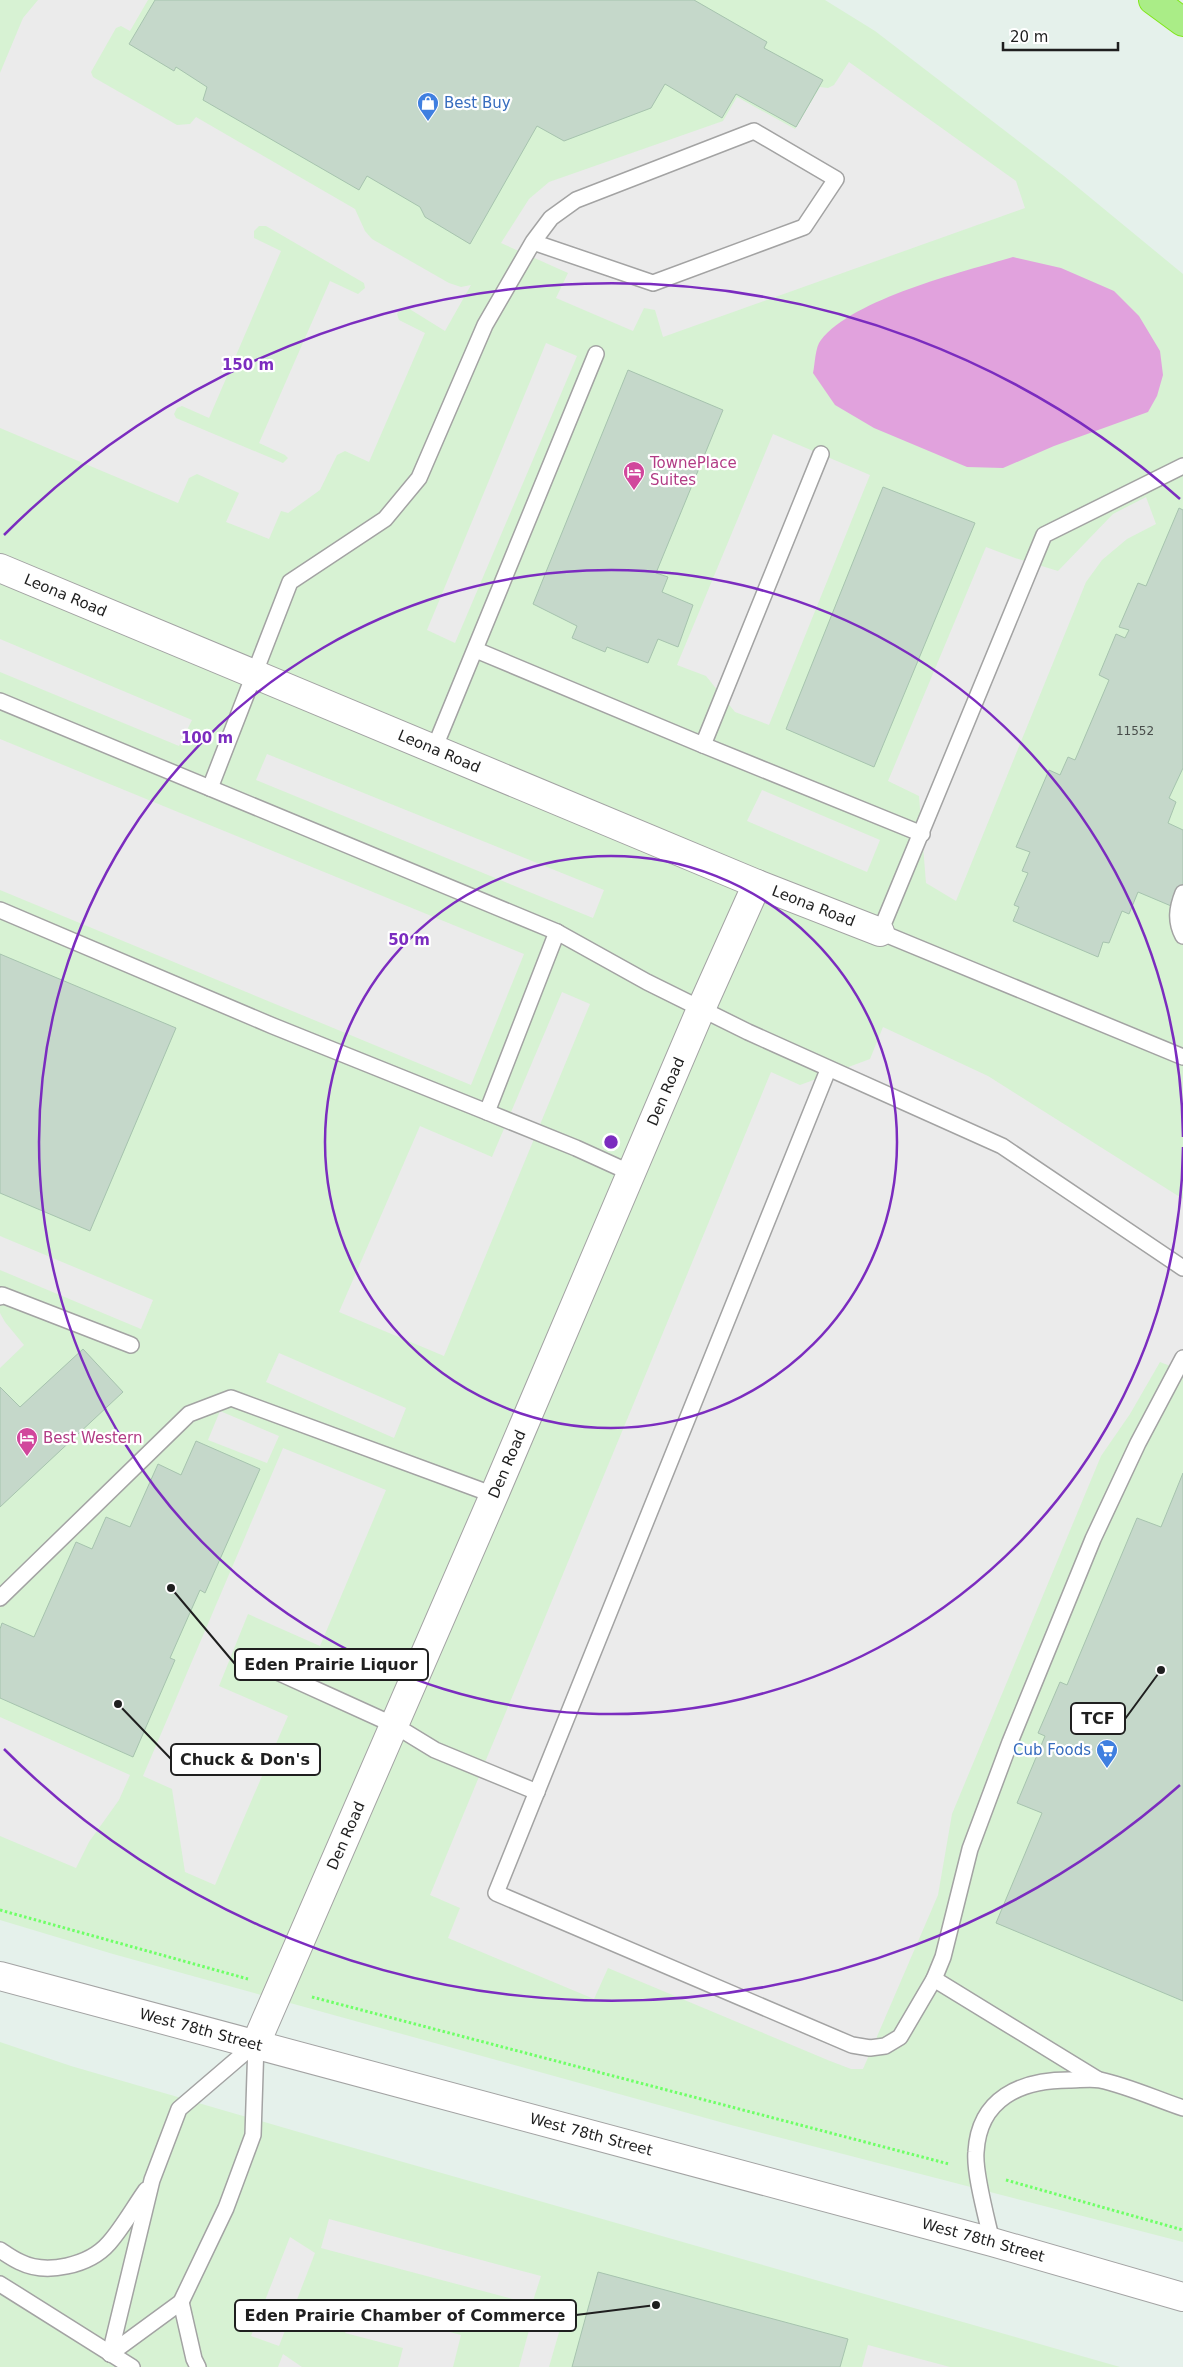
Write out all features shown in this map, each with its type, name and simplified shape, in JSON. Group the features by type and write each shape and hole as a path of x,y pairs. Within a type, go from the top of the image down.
{"highway":[{"path":"1153,0 1183,22"}],"street":[{"name":"Leona Road","path":"0,568 757,884 880,932"},
{"name":"Den Road","path":"256,2043 494,1495 701,1009 757,884"},
{"name":"West 78th Street","path":"0,1976 256,2043 992,2242 1183,2297"},
{"path":"1153,2288 1183,2316"}],"lane":[{"path":"210,788 290,582 385,519 419,478 486,325 533,242 551,218 576,200 754,131 836,179 804,226 653,283 533,242"},
{"path":"434,749 596,354"},
{"path":"703,745 821,454"},
{"path":"1183,466 1044,534 880,932 1183,1056"},
{"path":"476,650 922,834"},
{"path":"0,701 557,932 701,1009 828,1070 1002,1146 1183,1268"},
{"path":"1183,893 1177,908 1179,928 1183,936"},
{"path":"0,910 273,1026 576,1148 631,1173"},
{"path":"487,1112 557,932"},
{"path":"828,1070 496,1893 852,2045 870,2048 885,2046 900,2037 934,1979 943,1957 970,1849 1010,1742 1094,1538 1138,1443 1183,1358"},
{"path":"0,1297 2,1295 131,1345"},
{"path":"0,1598 189,1414 231,1398 494,1495"},
{"path":"253,1661 394,1725 435,1750 537,1792"},
{"path":"934,1979 1099,2080 1183,2108"},
{"path":"110,2354 152,2180 180,2109 256,2043"},
{"path":"110,2354 182,2302 226,2208 253,2135 256,2043"},
{"path":"992,2242 975,2154 978,2135 984,2118 1008,2093 1021,2087 1046,2080 1099,2080"},
{"path":"0,2250 21,2263 46,2267 68,2266 93,2257 108,2245 152,2180"},
{"path":"0,2284 132,2367"},
{"path":"182,2302 194,2359 198,2367"}],"path":[{"path":"0,1910 280,1989 978,2172 1183,2230"}],"shaded area":[{"path":"0,0 825,0 875,31 1064,176 1183,274 1183,2242 731,2125 113,1954 0,1920"},
{"path":"38,0 148,0 130,31 121,26 116,28 91,72 93,77 177,125 190,124 196,117 355,209 365,231 372,239 449,283 461,287 471,285 445,331 408,308 401,309 397,314 399,320 425,333 369,462 345,451 337,455 320,490 288,513 281,511 269,539 226,522 239,493 197,474 189,478 178,503 0,428 0,73 23,18","holes":["259,226 266,226 364,283 365,288 358,294 330,281 259,443 285,455 288,458 283,463 176,418 174,414 177,408 182,406 209,418 281,251 254,238 254,231"]},
{"path":"849,62 1016,181 1025,208 663,337 655,310 644,308 633,331 556,298 568,273 501,243 529,199 549,182 723,121 737,97 795,129 820,87 828,88 834,85"},
{"path":"1013,257 1061,268 1114,291 1139,316 1160,351 1163,375 1157,396 1148,412 1054,446 1003,468 967,467 874,428 835,405 813,373 819,343 836,325 857,312 910,289"},
{"path":"546,343 577,356 455,643 427,630"},
{"path":"773,434 870,475 769,725 735,712 706,676 677,665"},
{"path":"1146,497 1156,524 1127,539 1102,560 1086,582 956,901 926,883 919,796 888,781 986,547 1058,571 1113,514"},
{"path":"0,639 192,720 179,746 0,672"},
{"path":"0,739 524,954 471,1085 0,890"},
{"path":"267,754 604,890 593,918 256,780"},
{"path":"762,790 880,840 867,872 747,821"},
{"path":"562,992 590,1004 444,1356 339,1312 420,1126 492,1157"},
{"path":"883,1027 988,1076 1183,1199 1183,1371 1160,1362 1130,1414 1101,1456 952,1814 938,1895 863,2069 851,2069 608,1968 594,1999 448,1938 460,1908 430,1895 771,1072 800,1085 870,1059"},
{"path":"0,1236 153,1300 141,1329 0,1270"},
{"path":"0,1313 24,1345 0,1368"},
{"path":"279,1353 406,1408 394,1438 266,1382"},
{"path":"220,1411 279,1436 267,1463 208,1440"},
{"path":"283,1448 386,1490 320,1646 248,1614 219,1686 288,1716 215,1885 185,1872 172,1789 143,1776"},
{"path":"0,1717 130,1775 119,1800 89,1842 76,1868 0,1836"},
{"path":"0,2042 71,2066 1120,2367 0,2367"},
{"path":"329,2219 541,2276 532,2304 321,2248"},
{"path":"290,2237 315,2253 279,2346 251,2336"},
{"path":"358,2307 461,2335 453,2367 398,2367 403,2348 345,2333 356,2316"},
{"path":"535,2308 564,2315 549,2367 519,2367"},
{"path":"868,2345 950,2367 862,2367"},
{"path":"283,2354 302,2367 278,2367"}],"building":[{"name":"Best Buy","path":"155,0 694,0 767,42 764,48 823,80 796,127 736,94 722,118 665,84 651,108 564,141 537,126 470,244 425,217 420,207 367,176 359,190 203,100 207,87 176,67 174,71 129,44"},
{"name":"TownePlace Suites","path":"628,370 723,410 656,573 668,577 662,592 693,605 678,647 658,639 648,663 607,647 605,652 572,638 577,626 533,604"},
{"path":"883,487 975,523 874,767 786,729"},
{"path":"1179,508 1183,510 1183,768 1169,798 1176,802 1168,823 1183,830 1183,911 1138,892 1129,914 1122,911 1109,943 1103,942 1098,957 1013,921 1019,907 1014,905 1028,873 1022,871 1030,852 1016,847 1049,770 1060,775 1068,757 1075,760 1109,680 1099,675 1116,634 1125,638 1129,630 1119,627 1138,583 1146,586"},
{"path":"0,954 176,1028 90,1231 0,1193"},
{"name":"Best Western","path":"83,1349 123,1392 0,1507 0,1387 20,1407"},
{"path":"196,1441 260,1469 205,1593 200,1590 170,1658 175,1660 133,1757 0,1698 0,1629 2,1623 34,1637 76,1542 92,1549 106,1517 130,1527 158,1464 181,1475"},
{"name":"Cub Foods","path":"1183,1473 1183,2001 996,1923 1042,1813 1017,1803 1045,1736 1038,1733 1060,1682 1067,1685 1137,1518 1161,1527"},
{"path":"598,2272 848,2339 840,2367 572,2367"}],"place":[{"name":"Best Buy","path":"428,122"},
{"name":"TownePlace Suites","path":"634,491"},
{"name":"Best Western","path":"27,1457"},
{"name":"Eden Prairie Liquor","path":"171,1588"},
{"name":"TCF","path":"1161,1670"},
{"name":"Chuck & Don's","path":"118,1704"},
{"name":"Cub Foods","path":"1107,1769"},
{"name":"Eden Prairie Chamber of Commerce","path":"656,2305"}]}
